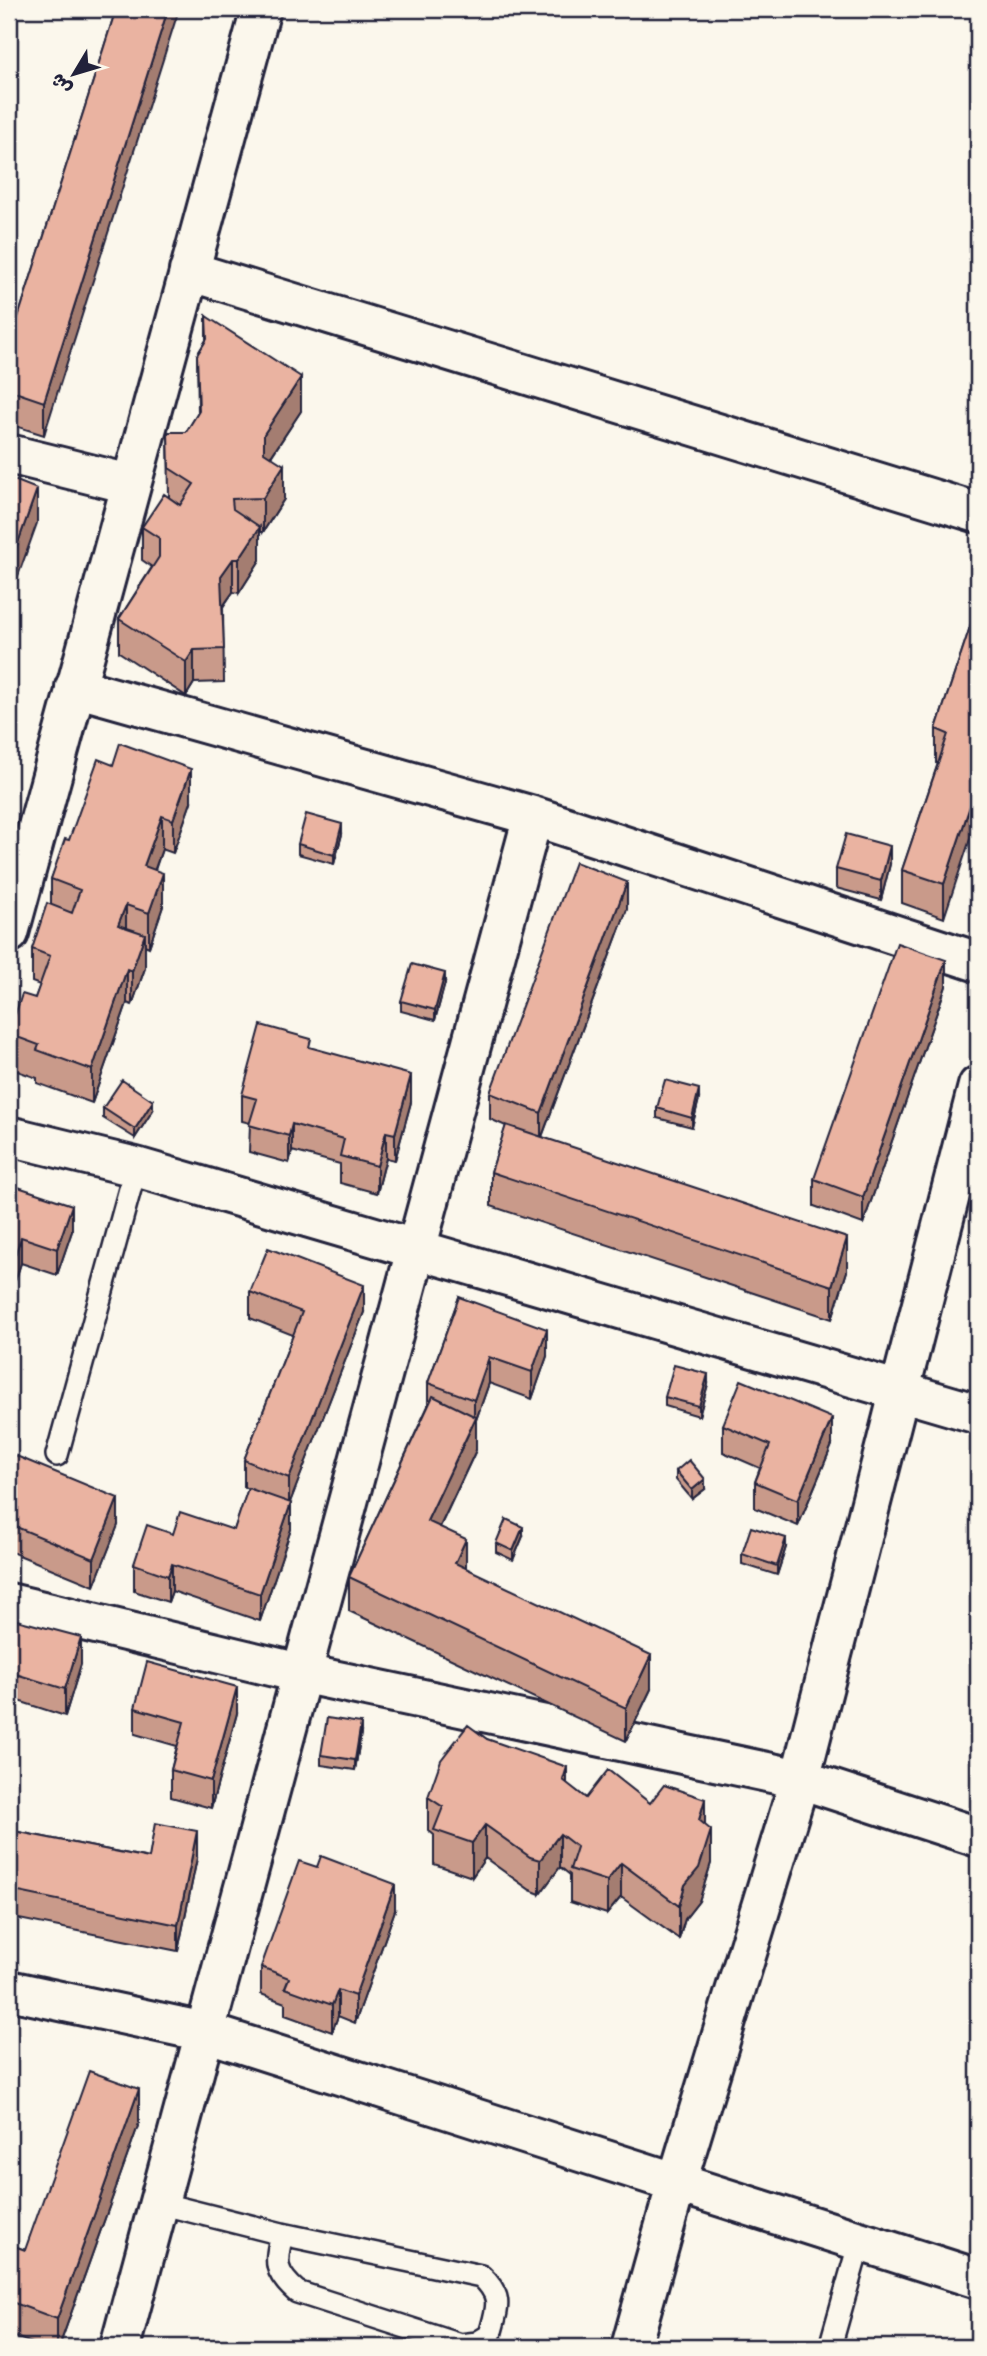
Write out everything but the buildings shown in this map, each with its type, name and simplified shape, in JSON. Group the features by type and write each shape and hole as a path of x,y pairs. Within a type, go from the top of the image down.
{"street":[{"path":"9,933 261,9"},
{"path":"189,271 978,513"},
{"path":"9,454 131,484"},
{"path":"75,688 533,816 978,962"},
{"path":"120,2347 533,816"},
{"path":"631,2347 677,2182 800,1779 978,1086"},
{"path":"9,1136 136,1167 978,1414"},
{"path":"9,1602 300,1673 800,1779 978,1837"},
{"path":"9,1990 205,2032 978,2279"}],"lane":[{"path":"57,1455 136,1167"},
{"path":"159,2203 282,2234 481,2276 495,2288 498,2305 489,2335 477,2343 461,2345 297,2292 282,2279 276,2260 282,2234"},
{"path":"830,2347 860,2241"}]}
